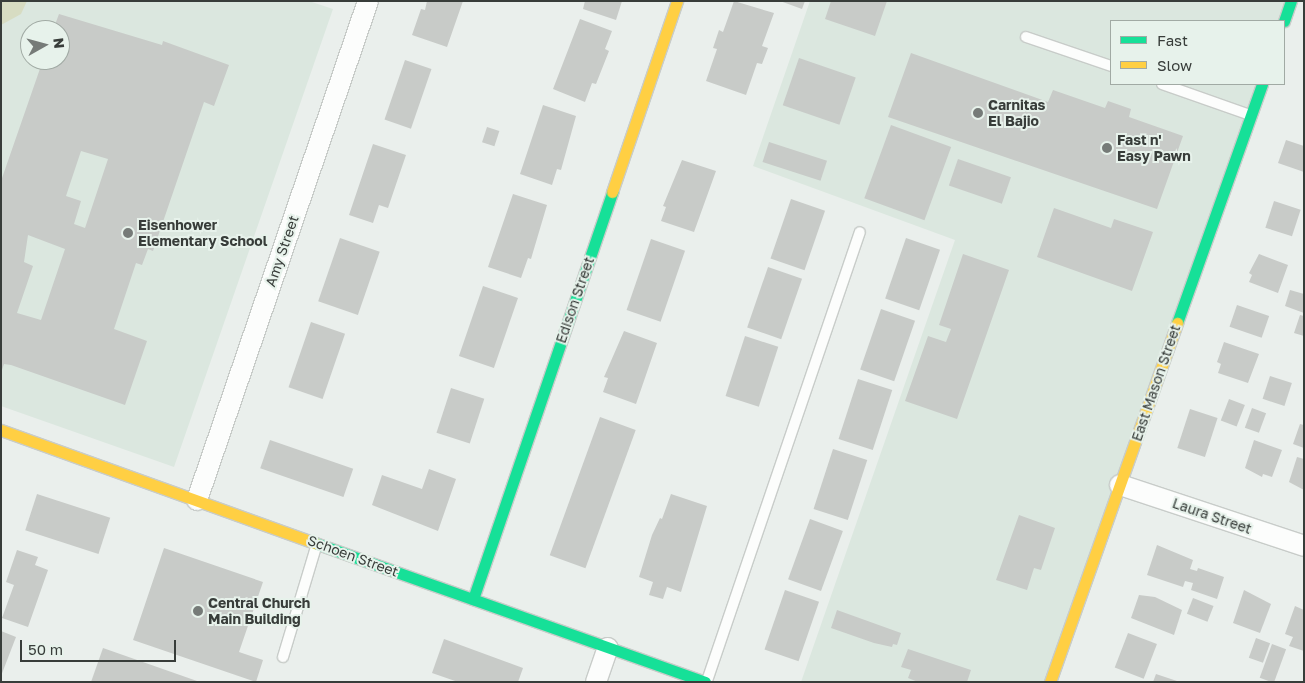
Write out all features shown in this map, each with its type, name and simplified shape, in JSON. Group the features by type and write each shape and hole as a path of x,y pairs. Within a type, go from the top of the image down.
{"street":[{"name":"Amy Street","path":"197,500 368,1"},
{"name":"Edison Street","path":"473,599 677,1"},
{"path":"1284,20 1291,1"},
{"name":"East Mason Street","path":"1050,682 1262,85"},
{"name":"Schoen Street","path":"1,430 706,682"},
{"name":"Laura Street","path":"1120,485 1304,546"},
{"path":"596,682 608,648"}],"lane":[{"path":"1026,37 1110,66"},
{"path":"1165,85 1251,115"},
{"path":"706,682 860,232"},
{"path":"283,657 318,543"}],"shaded area":[{"name":"Eisenhower Elementary School","path":"1,1 309,1 333,9 174,467 1,406"},
{"path":"810,1 1291,1 1284,20 1110,20 1110,85 1262,85 1050,682 801,682 955,240 753,166"}],"green space":[{"path":"1,1 27,1 21,14 1,25"}],"building":[{"path":"427,1 463,1 447,47 412,35 421,9 425,10"},
{"path":"585,1 622,1 616,20 583,9"},
{"path":"734,1 774,13 762,46 768,48 762,64 757,63 746,95 706,81 717,49 713,48 719,30 723,32"},
{"path":"780,1 805,1 802,9"},
{"path":"831,1 887,1 875,36 825,19"},
{"name":"Eisenhower Elementary School","path":"59,14 162,45 163,41 229,65 214,106 204,102 153,251 148,249 142,265 136,263 114,329 147,341 125,405 11,365 4,364 1,373 1,181 40,70 70,70 70,20 57,20","holes":["81,151 108,159 85,228 74,224 81,201 66,196","28,235 65,249 41,320 17,313 33,266 24,262"]},
{"path":"580,19 612,31 605,49 609,51 596,84 592,83 585,102 553,89"},
{"path":"911,53 1048,102 1053,90 1105,108 1108,101 1131,109 1129,117 1183,136 1157,209 888,117"},
{"path":"799,58 856,78 839,125 783,105"},
{"path":"405,60 431,69 411,129 384,120"},
{"path":"543,105 576,116 561,170 557,169 552,185 520,174"},
{"path":"891,125 951,147 924,220 864,198"},
{"path":"487,127 499,131 494,146 482,142"},
{"path":"1286,140 1304,146 1304,172 1278,163"},
{"path":"769,142 827,161 821,181 763,162"},
{"path":"373,144 406,155 388,208 379,205 373,223 349,215"},
{"path":"958,159 1011,177 1002,204 949,185"},
{"path":"682,160 716,171 694,232 661,221 666,207 663,206"},
{"path":"513,194 547,205 531,259 528,258 521,278 488,267"},
{"path":"791,199 825,211 805,270 770,259"},
{"path":"1274,201 1301,210 1292,236 1265,228"},
{"path":"1054,208 1111,228 1114,219 1153,232 1132,291 1037,257"},
{"path":"340,238 380,252 358,315 318,301"},
{"path":"906,238 940,250 919,310 885,299"},
{"path":"651,239 685,251 661,322 627,310"},
{"path":"963,254 1009,270 957,419 905,401 928,336 946,342 951,329 939,325"},
{"path":"1259,254 1288,265 1278,293 1249,282 1252,275 1249,273"},
{"path":"768,267 802,279 781,339 747,328"},
{"path":"483,286 518,298 494,368 459,356"},
{"path":"1290,290 1304,294 1304,313 1285,306"},
{"path":"1237,305 1269,316 1262,338 1230,327"},
{"path":"881,309 915,321 894,381 860,370"},
{"path":"1300,315 1304,316 1304,336 1294,333"},
{"path":"311,322 345,334 323,399 289,387"},
{"path":"624,331 657,343 636,404 603,392 608,378 604,377"},
{"path":"745,336 778,347 759,407 726,396"},
{"path":"1224,342 1259,354 1248,383 1218,373 1221,364 1217,362"},
{"path":"1270,376 1292,383 1284,406 1263,399"},
{"path":"858,379 892,390 873,450 839,439"},
{"path":"451,388 484,399 470,444 436,433"},
{"path":"1229,399 1245,405 1237,427 1221,420"},
{"path":"1252,408 1266,413 1259,433 1245,428"},
{"path":"1190,409 1218,418 1205,457 1177,448"},
{"path":"600,417 636,430 585,568 550,555"},
{"path":"1300,424 1304,425 1304,448 1293,444"},
{"path":"270,440 353,469 343,497 260,468"},
{"path":"1254,440 1282,450 1272,477 1263,474 1262,477 1245,468"},
{"path":"833,449 867,460 848,520 814,509"},
{"path":"1297,457 1304,459 1304,490 1289,482"},
{"path":"429,469 456,479 438,531 372,505 382,475 422,489"},
{"path":"37,494 110,518 98,554 25,530"},
{"path":"671,494 707,506 681,592 667,587 663,599 649,595 653,582 639,577 652,535 660,518 662,519"},
{"path":"1019,515 1055,528 1041,570 1034,568 1027,590 996,580"},
{"path":"810,519 843,531 821,591 788,579"},
{"path":"1157,545 1193,560 1190,569 1197,571 1198,568 1224,577 1217,599 1191,590 1193,583 1185,581 1183,587 1147,575"},
{"name":"Central Church Main Building","path":"164,548 263,582 239,652 263,660 256,682 133,640"},
{"path":"17,550 38,557 35,565 48,570 28,627 2,618 14,585 6,582"},
{"path":"785,590 819,602 799,661 764,650"},
{"path":"1244,590 1271,604 1260,633 1233,623"},
{"path":"1139,595 1155,597 1182,610 1174,635 1131,618"},
{"path":"1193,598 1214,606 1207,622 1187,614"},
{"path":"1295,606 1304,610 1304,651 1289,646 1293,637 1285,634"},
{"path":"837,610 901,633 897,645 893,644 892,647 874,643 831,628"},
{"path":"1,631 16,637 1,676"},
{"path":"1128,633 1157,644 1144,679 1115,668"},
{"path":"1256,638 1270,643 1263,663 1249,658"},
{"path":"444,639 523,668 518,682 458,682 432,673"},
{"path":"1272,644 1286,649 1274,682 1260,678"},
{"path":"103,648 197,681 197,682 91,682"},
{"path":"908,649 971,670 967,682 918,682 908,678 911,670 901,667"},
{"path":"1156,674 1177,681 1177,682 1153,682"}],"traffic: fast":[{"path":"1284,20 1291,1"},
{"path":"1177,323 1262,85"},
{"path":"473,599 612,192"},
{"path":"315,543 705,682"}],"traffic: slow":[{"path":"612,192 677,1"},
{"path":"1050,682 1177,323"},
{"path":"1,430 315,543"}],"place":[{"name":"Carnitas El Bajio","path":"978,113"},
{"name":"Fast n' Easy Pawn","path":"1107,148"},
{"name":"Eisenhower Elementary School","path":"128,233"},
{"name":"Central Church Main Building","path":"198,611"}]}
